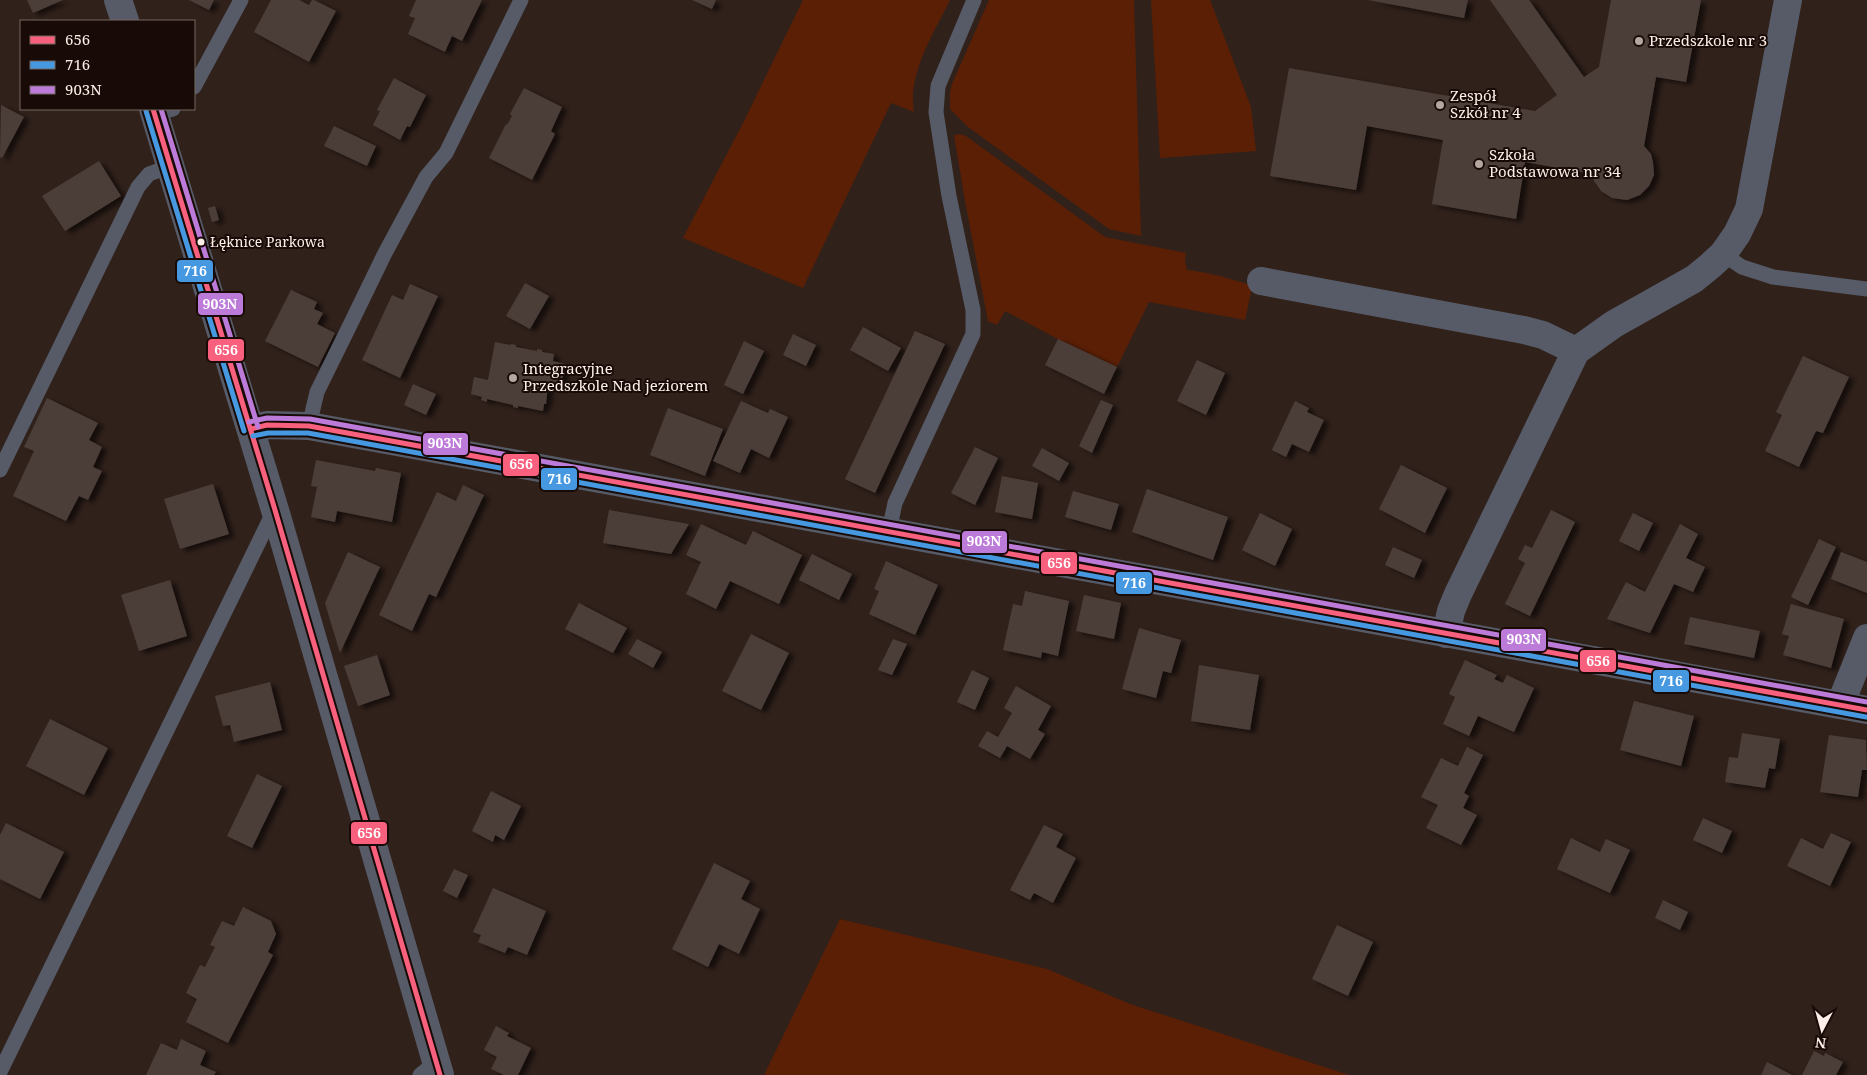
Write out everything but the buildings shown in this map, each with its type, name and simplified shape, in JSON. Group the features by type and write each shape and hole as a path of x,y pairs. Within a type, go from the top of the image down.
{"street":[{"path":"118,0 125,20"},
{"path":"1446,634 1451,611 1458,594 1576,352 1614,324 1694,279 1722,254 1743,224 1749,209 1788,0"},
{"path":"160,110 171,166 275,510 432,1071"},
{"path":"1261,281 1524,330 1543,335 1576,352"},
{"path":"250,429 267,425 309,426 1867,710"},
{"path":"1840,705 1867,638"}],"lane":[{"path":"195,85 241,0"},
{"path":"309,426 317,392 364,297 426,177 446,153 521,0"},
{"path":"889,531 895,503 973,334 973,310 948,186 936,112 936,99 944,69 974,0"},
{"path":"0,470 138,187 149,174 171,166"},
{"path":"1722,254 1742,267 1772,277 1867,289"},
{"path":"0,1072 275,510"}],"shaded area":[{"path":"803,0 950,0 923,54 918,69 914,83 914,112 891,103 803,288 683,238 743,123"},
{"path":"989,0 1134,0 1141,236 1109,229 968,127 950,109 952,84"},
{"path":"1151,0 1210,0 1251,107 1256,151 1160,158"},
{"path":"954,135 966,136 1105,237 1186,253 1187,270 1222,277 1252,287 1245,320 1149,302 1117,367 1005,311 997,325 988,321"},
{"path":"840,919 1047,969 1130,1004 1349,1075 764,1075"}],"transit line":[{"name":"656","path":"153,110 275,510 440,1075"},
{"name":"903N","path":"161,110 258,427"},
{"name":"716","path":"146,111 244,431"},
{"name":"903N","path":"249,422 267,418 310,419 1867,702"},
{"name":"656","path":"251,429 267,425 309,426 1867,710"},
{"name":"716","path":"253,436 268,433 308,433 1866,717"}],"place":[{"name":"Przedszkole nr 3","path":"1639,41"},
{"name":"Zespół Szkół nr 4","path":"1440,105"},
{"name":"Szkoła Podstawowa nr 34","path":"1479,164"},
{"name":"Łęknice Parkowa","path":"201,242"},
{"name":"Integracyjne Przedszkole Nad jeziorem","path":"513,378"}]}
